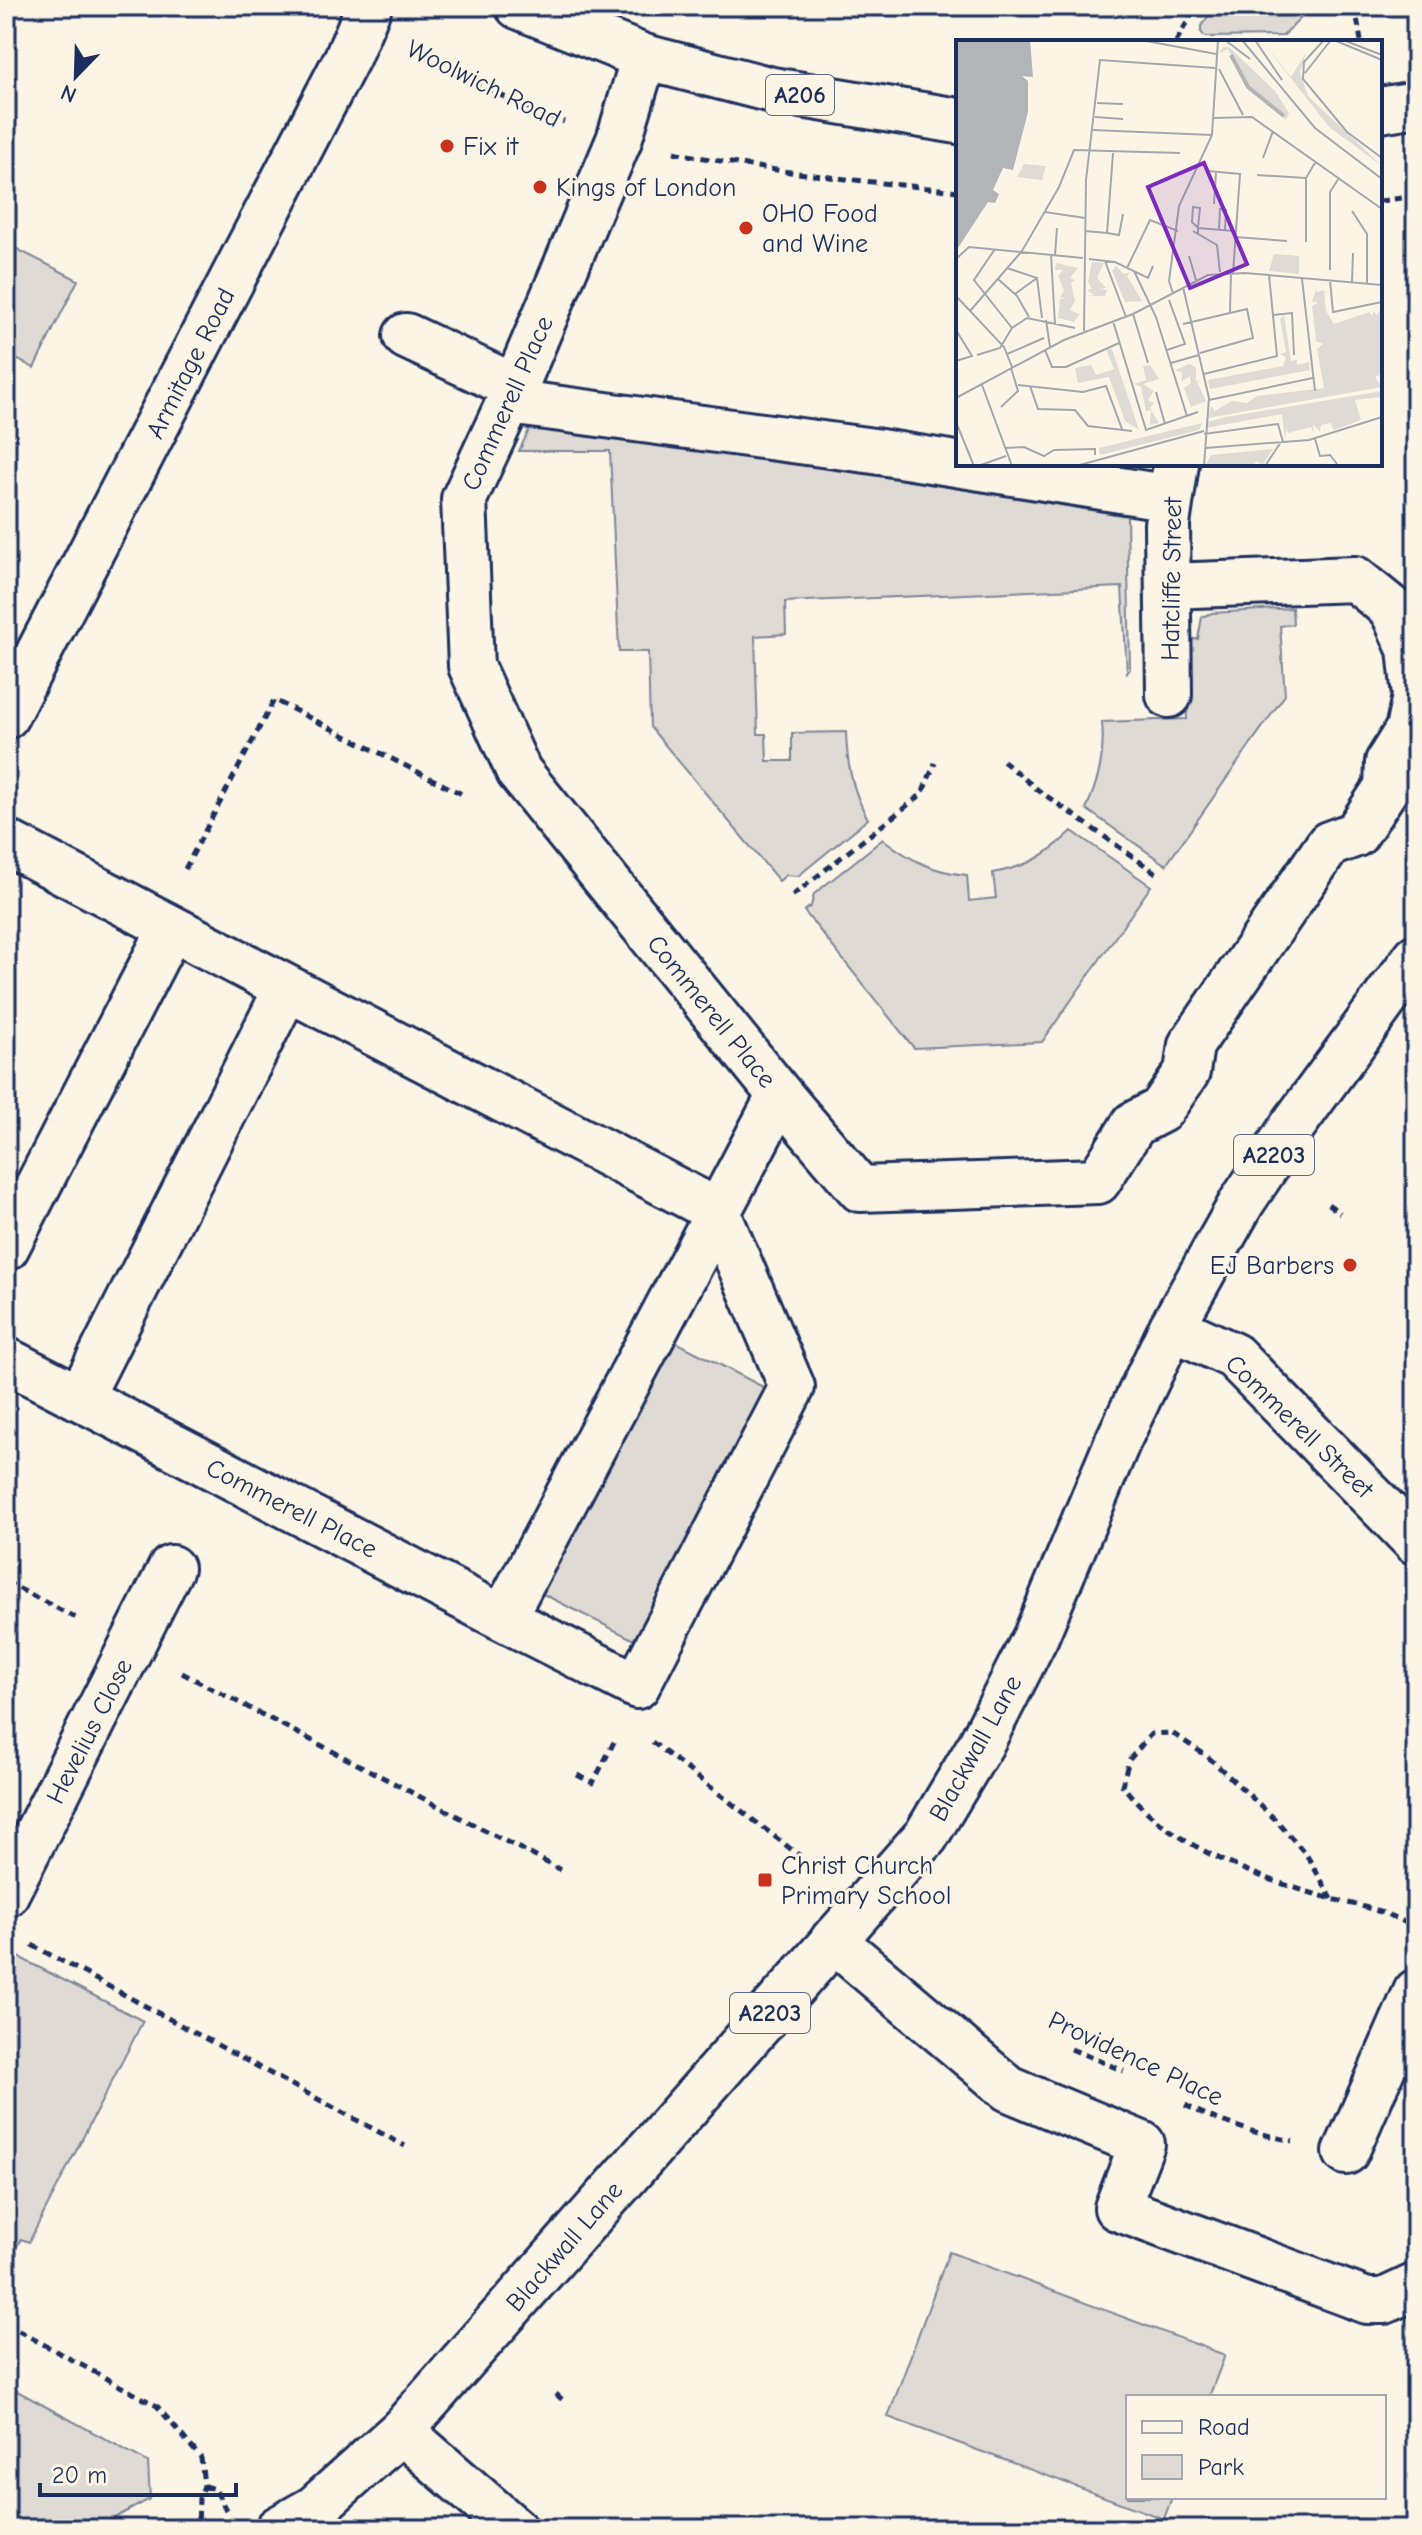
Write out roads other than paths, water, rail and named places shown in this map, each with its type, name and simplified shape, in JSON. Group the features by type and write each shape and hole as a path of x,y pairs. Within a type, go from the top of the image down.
{"street":[{"name":"Armitage Road","path":"12,688 348,56 369,6"},
{"name":"A206","path":"518,6 644,57 772,90 956,121"},
{"name":"Commerell Place","path":"644,57 619,140 512,394 464,499 471,666 519,772 780,1095 860,1189 1098,1181 1134,1124 1161,1110 1187,1072 1191,1045 1329,844 1356,834 1387,787 1388,762 1408,730 1415,696 1410,649 1392,609 1355,579 1168,586"},
{"path":"1382,110 1416,104"},
{"path":"406,336 512,394 874,451 956,459"},
{"path":"1024,466 1173,481"},
{"name":"Hatcliffe Street","path":"1169,695 1167,524 1173,481"},
{"path":"6,842 717,1211"},
{"path":"6,1248 171,928"},
{"name":"Blackwall Lane","path":"278,2529 315,2508 401,2431 926,1836 981,1744 1036,1636 1117,1443 1172,1327 1242,1202 1294,1124 1416,957"},
{"path":"80,1398 287,988"},
{"name":"Commerell Place","path":"503,1618 780,1095"},
{"name":"Commerell Place","path":"6,1360 503,1618 638,1693 792,1387 717,1211"},
{"name":"Commerell Street","path":"1172,1327 1234,1356 1416,1542"},
{"name":"Hevelius Close","path":"6,1894 171,1568"},
{"path":"833,1940 1009,2089 1142,2144 1117,2208 1367,2301 1384,2301 1416,2286"},
{"path":"1346,2152 1416,1992"},
{"path":"401,2431 514,2529"}],"place":[{"name":"Fix it","path":"447,146"},
{"name":"Kings of London","path":"540,187"},
{"name":"OHO Food and Wine","path":"746,228"},
{"name":"EJ Barbers","path":"1350,1265"},
{"name":"Christ Church Primary School","path":"765,1880"}]}
